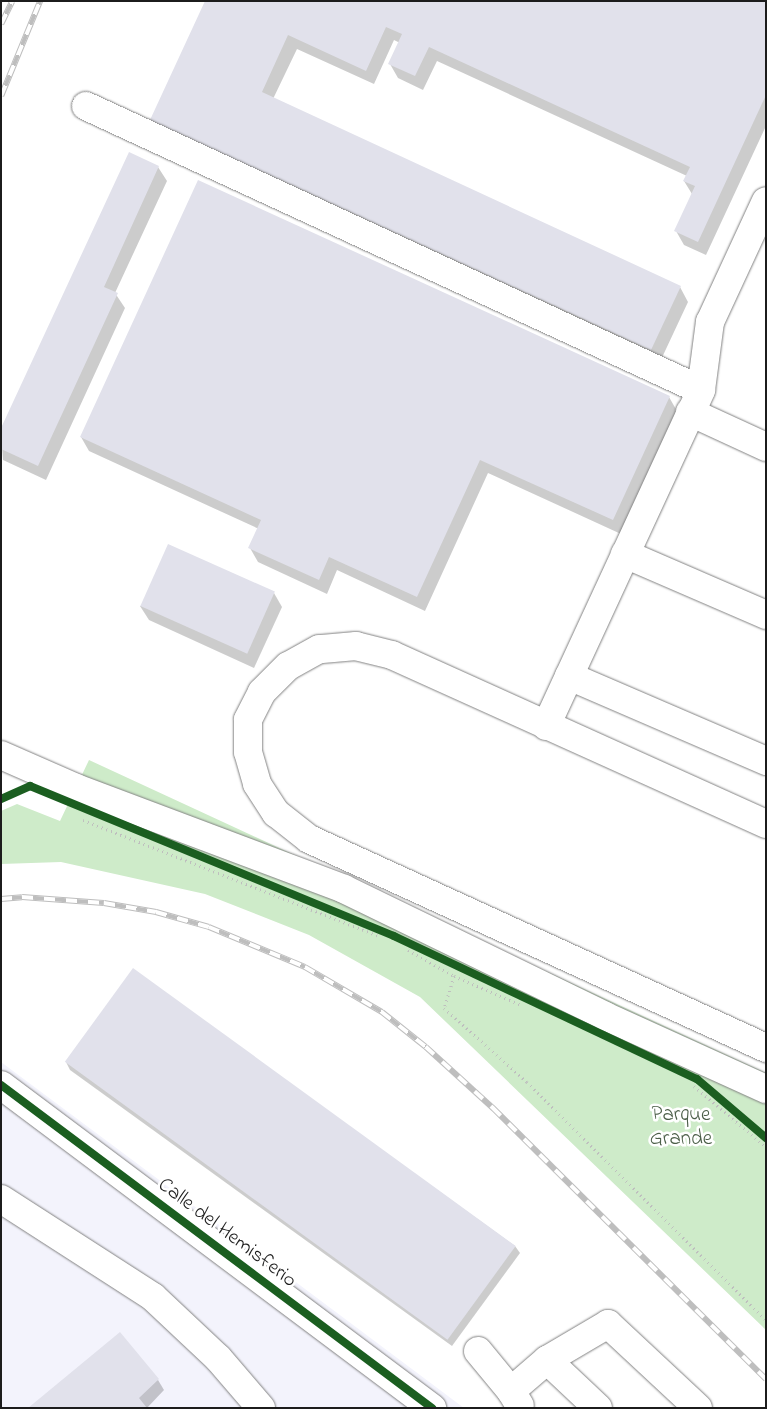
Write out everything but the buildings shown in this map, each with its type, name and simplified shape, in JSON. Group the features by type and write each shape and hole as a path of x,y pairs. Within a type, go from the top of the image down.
{"street":[{"path":"86,106 696,400 766,446"},
{"path":"546,726 696,400 710,322 766,201"},
{"path":"625,554 766,615"},
{"path":"766,824 392,655 356,646 319,649 288,666 262,692 248,720 248,752 257,784 276,813 309,839 766,1048"},
{"path":"569,676 766,761"},
{"path":"1,755 86,792 344,889 605,1016 766,1089"},
{"name":"Calle del Hemisferio","path":"4,1093 432,1408"},
{"path":"1,1199 153,1297 218,1358 261,1408"},
{"path":"478,1351 516,1399 547,1360 608,1324 698,1408"},
{"path":"547,1360 598,1408"}],"path":[{"path":"86,792 75,816 384,935"},
{"path":"151,836 384,935"},
{"path":"401,943 448,961"},
{"path":"401,943 454,976 526,1007"},
{"path":"454,976 444,1008 527,1082 766,1320"},
{"path":"493,982 528,999"},
{"path":"688,1075 766,1138"},
{"path":"692,1084 766,1148"}],"shaded area":[{"path":"1,1062 253,1250 464,1408 1,1408"}],"green space":[{"name":"Parque Grande","path":"89,760 766,1073 766,1330 420,997 309,935 205,894 61,862 1,864 1,811 17,804 60,821"}],"railway":[{"path":"1,24 12,1"},
{"path":"1,96 40,1"},
{"path":"1,899 22,897 104,903 156,912 209,927 305,967 382,1012 426,1047 493,1108 766,1379"}],"cycle path":[{"path":"1,799 30,786 394,936 697,1079 766,1138"},
{"path":"1,1085 432,1408"}]}
